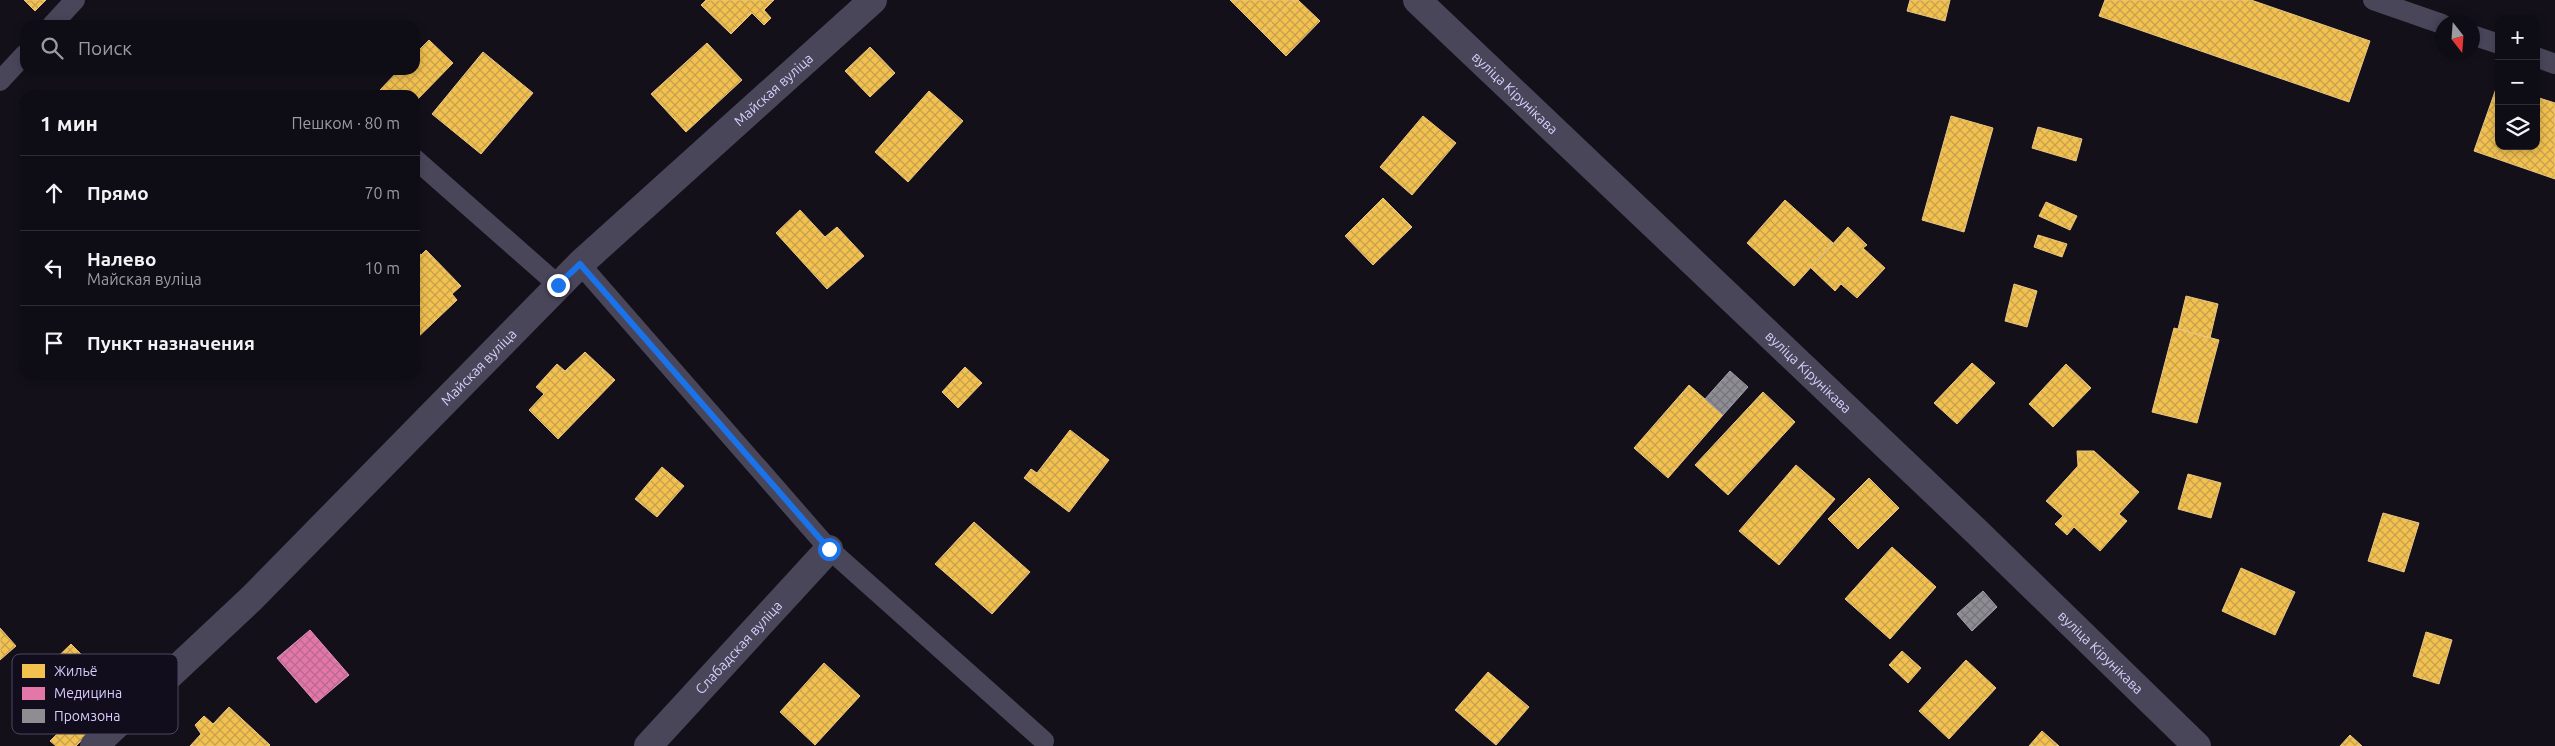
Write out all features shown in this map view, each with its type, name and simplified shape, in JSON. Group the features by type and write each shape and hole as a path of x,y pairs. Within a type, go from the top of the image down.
{"street":[{"name":"Майская вуліца","path":"178,667 251,599 558,285 873,0"},
{"name":"вуліца Кірунікава","path":"1417,0 1977,532 2197,746"},
{"name":"Слабадская вуліца","path":"648,746 829,549"},
{"name":"Майская вуліца","path":"94,746 107,734"}],"lane":[{"path":"57,20 75,0"},
{"path":"2373,0 2435,22"},
{"path":"2480,38 2495,43"},
{"path":"2540,58 2555,64"},
{"path":"0,80 20,59"},
{"path":"420,163 558,285"},
{"path":"580,264 829,549 1044,741"}],"building: Жильё":[{"path":"24,0 46,0 35,11"},
{"path":"706,0 774,0 764,10 771,18 764,25 752,13 731,34 701,5"},
{"path":"1230,0 1294,0 1262,32"},
{"path":"1294,0 1298,0 1320,21 1286,56 1262,32"},
{"path":"1910,0 1950,0 1945,21 1907,11"},
{"path":"2105,0 2251,0 2370,41 2349,102 2099,16"},
{"path":"429,40 453,63 420,97 420,90 380,90 394,75 420,75 420,49"},
{"path":"707,43 742,80 686,132 651,94"},
{"path":"870,47 895,73 870,97 845,71"},
{"path":"483,52 533,93 481,154 432,114"},
{"path":"929,91 963,121 908,182 875,152"},
{"path":"2495,92 2495,150 2540,150 2540,98 2555,103 2555,179 2474,151"},
{"path":"1423,116 1456,143 1412,195 1380,167"},
{"path":"1951,116 1993,128 1964,232 1922,220"},
{"path":"2038,127 2082,139 2076,161 2032,148"},
{"path":"1383,198 1412,227 1373,265 1345,236"},
{"path":"1785,200 1833,243 1794,286 1747,243"},
{"path":"2046,202 2077,216 2070,230 2039,216"},
{"path":"800,210 825,237 837,227 864,256 827,289 776,233"},
{"path":"1848,227 1867,245 1863,248 1885,268 1857,298 1841,284 1835,291 1811,268"},
{"path":"2038,235 2067,244 2062,257 2034,247"},
{"path":"426,250 461,286 452,294 457,300 420,335 420,254 421,255"},
{"path":"2014,284 2037,291 2027,327 2005,321"},
{"path":"2186,296 2218,304 2210,338 2178,329"},
{"path":"2174,328 2219,340 2197,423 2152,412"},
{"path":"585,352 615,380 558,439 529,410 544,394 536,387 557,364 565,371"},
{"path":"1972,363 1995,383 1957,424 1934,403"},
{"path":"2066,364 2091,388 2053,427 2029,404"},
{"path":"965,367 982,383 958,408 942,392"},
{"path":"1689,385 1723,415 1668,478 1634,448"},
{"path":"1763,392 1795,422 1728,495 1695,465"},
{"path":"1070,430 1109,460 1069,512 1024,478 1031,469 1037,473"},
{"path":"2077,451 2094,451 2139,492 2119,514 2127,521 2100,551 2074,527 2067,535 2055,524 2063,516 2046,501 2078,466"},
{"path":"1796,465 1835,499 1779,565 1739,531"},
{"path":"662,467 684,486 657,517 635,499"},
{"path":"2188,474 2221,483 2211,518 2178,509"},
{"path":"1869,478 1899,508 1858,549 1828,519"},
{"path":"2383,513 2419,523 2404,572 2368,561"},
{"path":"974,522 1030,572 992,614 935,564"},
{"path":"1892,547 1936,587 1890,639 1845,599"},
{"path":"2241,568 2295,592 2275,635 2222,611"},
{"path":"0,628 16,646 0,660"},
{"path":"2426,632 2452,640 2439,684 2413,676"},
{"path":"71,644 81,654 61,654"},
{"path":"1902,651 1921,668 1908,683 1889,665"},
{"path":"1966,660 1996,688 1949,739 1919,711"},
{"path":"824,663 860,696 815,745 780,712"},
{"path":"1488,672 1529,707 1496,745 1455,710"},
{"path":"229,707 270,745 190,746 201,734 195,725 204,716 213,724"},
{"path":"2042,731 2059,746 2029,746"},
{"path":"57,734 88,734 76,746 56,746 50,741"},
{"path":"2350,735 2362,746 2340,746"}],"building: Медицина":[{"path":"310,630 349,675 316,703 277,658"}],"building: Промзона":[{"path":"1730,371 1748,387 1723,415 1705,399"},
{"path":"1983,591 1997,607 1972,631 1957,614"}],"route":[{"path":"558,285 580,264 829,549"}]}
